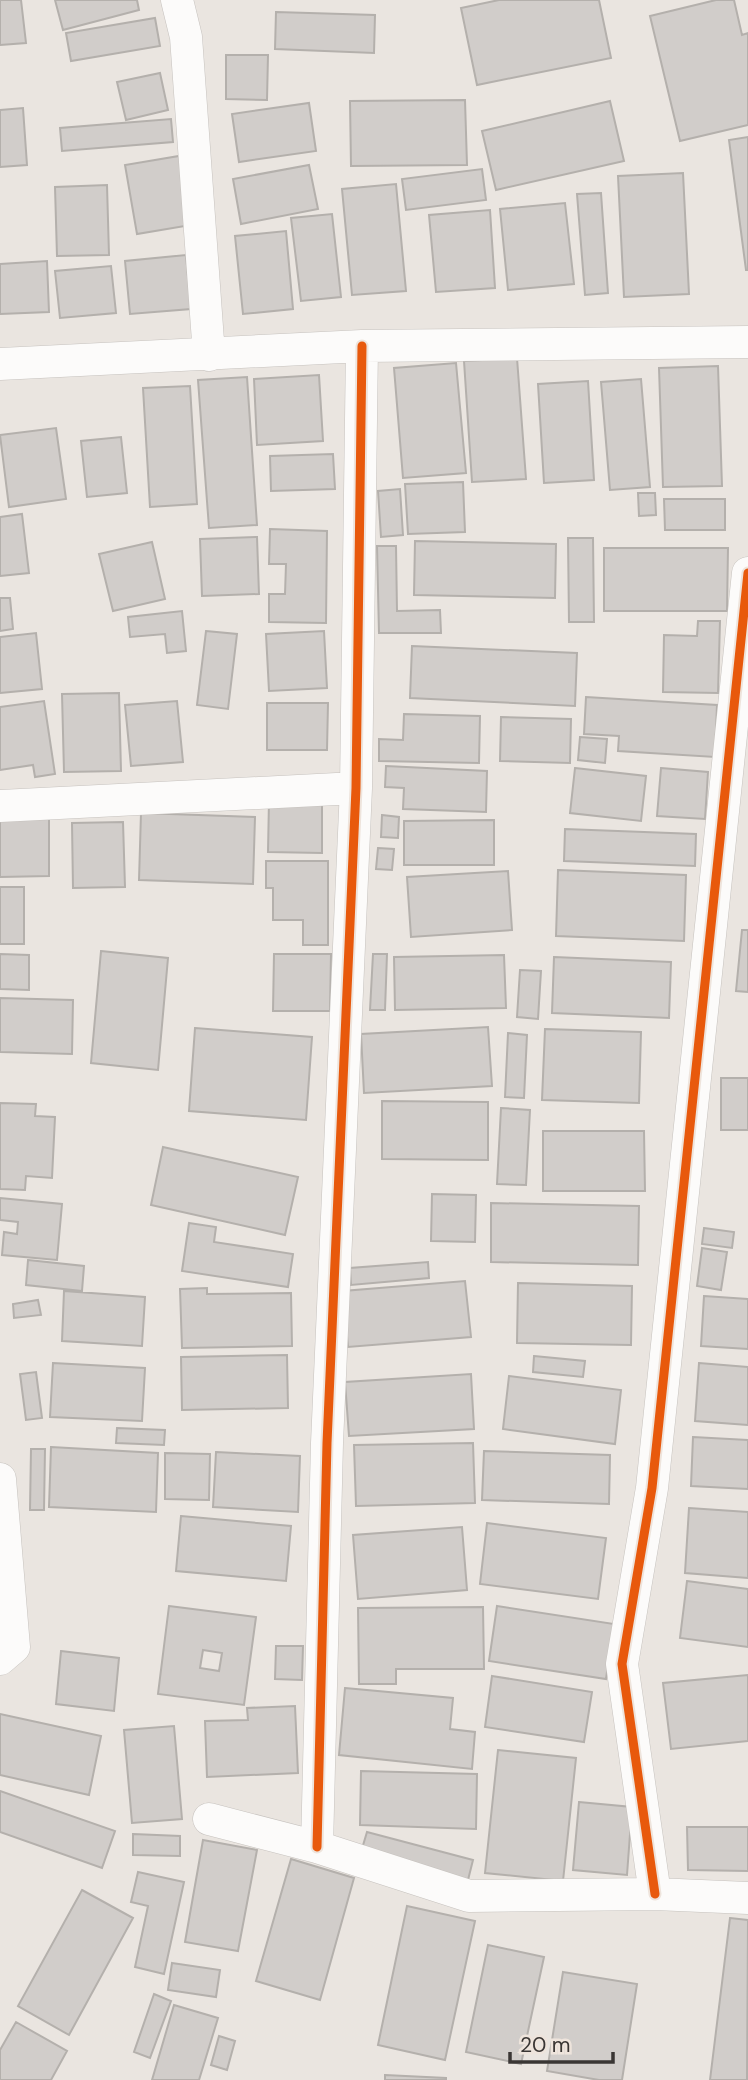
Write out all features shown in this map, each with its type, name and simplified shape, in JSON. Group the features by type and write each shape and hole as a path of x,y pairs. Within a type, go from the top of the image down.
{"street":[{"path":"177,0 186,37 209,355"},
{"path":"0,363 362,346 748,342"},
{"path":"317,1846 327,1443 356,788 362,346"},
{"path":"655,1894 622,1664 652,1488 748,573"},
{"path":"0,806 356,788"},
{"path":"0,1479 14,1647 0,1658"},
{"path":"209,1819 317,1846 469,1896 655,1894 748,1898"}],"building":[{"path":"0,0 21,0 26,43 0,45"},
{"path":"55,0 137,0 139,10 63,30"},
{"path":"499,0 599,0 611,58 477,85 461,8"},
{"path":"716,0 734,0 742,35 748,33 748,125 680,141 650,16"},
{"path":"276,12 375,15 374,53 275,49"},
{"path":"155,18 160,46 71,61 66,33"},
{"path":"226,55 268,55 267,100 226,99"},
{"path":"160,73 168,110 126,120 117,82"},
{"path":"465,100 467,165 351,166 350,101"},
{"path":"610,101 624,161 496,190 482,131"},
{"path":"309,103 316,151 239,162 232,114"},
{"path":"23,108 27,165 0,167 0,110"},
{"path":"171,119 173,142 62,151 60,128"},
{"path":"748,137 748,270 746,270 729,140"},
{"path":"179,156 191,225 137,234 125,165"},
{"path":"309,165 318,209 241,224 233,179"},
{"path":"482,169 486,200 406,210 402,179"},
{"path":"683,173 689,294 624,297 618,176"},
{"path":"396,184 406,291 352,295 342,189"},
{"path":"107,185 109,255 57,256 55,187"},
{"path":"601,193 608,293 585,295 577,194"},
{"path":"565,203 574,284 508,290 500,209"},
{"path":"490,210 495,288 436,292 429,215"},
{"path":"332,214 341,297 301,301 291,218"},
{"path":"286,231 293,309 243,314 235,236"},
{"path":"186,255 191,309 130,314 125,261"},
{"path":"47,261 49,312 0,314 0,264"},
{"path":"111,266 116,313 60,318 55,271"},
{"path":"517,358 526,479 472,482 464,361"},
{"path":"456,363 466,473 403,478 394,368"},
{"path":"718,366 722,486 663,487 659,368"},
{"path":"319,375 323,441 257,445 254,379"},
{"path":"247,377 257,525 209,528 198,380"},
{"path":"641,379 650,487 610,490 601,382"},
{"path":"588,381 594,480 544,483 538,384"},
{"path":"190,386 197,504 150,507 143,388"},
{"path":"56,428 66,499 9,507 0,435"},
{"path":"121,437 127,493 87,497 81,441"},
{"path":"333,454 335,489 271,491 270,456"},
{"path":"463,482 465,532 408,534 405,484"},
{"path":"400,489 403,535 381,537 378,491"},
{"path":"638,493 655,493 656,515 639,516"},
{"path":"664,499 725,499 725,530 665,530"},
{"path":"22,514 29,573 0,576 0,517"},
{"path":"270,529 327,531 326,623 269,622 269,594 285,594 286,564 269,564"},
{"path":"257,537 259,594 202,596 200,539"},
{"path":"568,538 593,538 594,622 569,622"},
{"path":"415,541 556,544 555,598 414,595"},
{"path":"152,542 165,599 113,611 99,554"},
{"path":"377,546 396,546 397,611 440,610 441,633 379,633"},
{"path":"604,548 728,548 727,611 604,611"},
{"path":"0,598 10,598 13,629 0,631"},
{"path":"182,611 186,651 167,653 165,634 130,637 128,617"},
{"path":"698,621 720,621 718,693 663,692 664,635 697,636"},
{"path":"206,631 237,634 228,709 197,705"},
{"path":"324,631 327,688 269,691 266,634"},
{"path":"36,633 42,689 0,693 0,637"},
{"path":"412,646 577,653 575,706 410,698"},
{"path":"119,693 121,771 64,772 62,694"},
{"path":"586,697 717,705 715,757 618,751 619,736 584,734"},
{"path":"44,701 55,774 35,777 33,765 0,770 0,707"},
{"path":"177,701 183,762 131,766 125,705"},
{"path":"267,703 328,703 327,750 267,750"},
{"path":"404,714 480,716 479,763 379,761 379,739 403,740"},
{"path":"501,717 571,719 570,763 500,761"},
{"path":"580,737 607,739 605,763 578,760"},
{"path":"386,766 487,771 486,812 403,809 404,788 385,787"},
{"path":"575,768 646,776 641,821 570,813"},
{"path":"661,768 708,772 705,819 657,816"},
{"path":"269,800 322,801 322,853 268,852"},
{"path":"141,813 255,817 253,884 139,880"},
{"path":"382,815 399,817 398,838 381,837"},
{"path":"0,817 49,817 49,876 0,877"},
{"path":"494,820 494,865 404,865 404,821"},
{"path":"123,822 125,887 73,888 72,823"},
{"path":"565,829 696,834 695,866 564,861"},
{"path":"378,848 394,849 392,870 376,869"},
{"path":"266,861 328,861 328,945 303,945 303,920 273,920 273,888 266,888"},
{"path":"558,870 686,875 684,941 556,936"},
{"path":"508,871 512,930 411,937 407,877"},
{"path":"0,887 24,887 24,944 0,944"},
{"path":"742,930 748,930 748,992 736,991"},
{"path":"101,951 168,958 158,1070 91,1063"},
{"path":"0,954 29,955 29,990 0,989"},
{"path":"274,954 331,954 330,1011 273,1011"},
{"path":"373,954 387,954 385,1010 370,1010"},
{"path":"504,955 506,1008 395,1010 394,957"},
{"path":"554,957 671,962 669,1018 552,1013"},
{"path":"520,970 541,971 538,1019 517,1017"},
{"path":"0,998 73,1000 72,1054 0,1052"},
{"path":"488,1027 492,1086 364,1093 361,1034"},
{"path":"195,1028 312,1037 306,1120 189,1111"},
{"path":"545,1029 641,1032 639,1103 542,1100"},
{"path":"508,1033 527,1035 524,1098 505,1097"},
{"path":"721,1078 748,1078 748,1130 721,1130"},
{"path":"382,1101 488,1102 488,1160 382,1159"},
{"path":"0,1103 36,1104 35,1116 55,1117 52,1178 26,1176 25,1190 0,1189"},
{"path":"501,1108 530,1110 526,1185 497,1184"},
{"path":"543,1131 644,1131 645,1191 543,1191"},
{"path":"163,1147 298,1177 285,1235 151,1205"},
{"path":"432,1194 476,1195 475,1242 431,1241"},
{"path":"0,1198 62,1204 57,1260 2,1255 4,1232 17,1234 18,1222 0,1220"},
{"path":"491,1203 639,1206 638,1265 491,1262"},
{"path":"189,1223 216,1227 214,1242 293,1254 288,1287 182,1271"},
{"path":"704,1228 734,1232 732,1248 702,1244"},
{"path":"702,1248 727,1252 721,1290 697,1286"},
{"path":"28,1260 84,1266 82,1291 26,1285"},
{"path":"428,1262 429,1278 351,1285 350,1268"},
{"path":"465,1281 471,1337 348,1347 343,1291"},
{"path":"518,1283 632,1286 631,1345 517,1343"},
{"path":"207,1288 207,1294 291,1293 292,1346 182,1348 180,1289"},
{"path":"64,1291 145,1297 142,1346 62,1341"},
{"path":"704,1296 748,1299 748,1349 701,1346"},
{"path":"38,1300 41,1315 14,1318 13,1304"},
{"path":"287,1355 288,1408 182,1410 181,1357"},
{"path":"534,1356 585,1361 583,1377 533,1372"},
{"path":"53,1363 145,1368 142,1421 50,1417"},
{"path":"699,1363 748,1367 748,1425 695,1421"},
{"path":"36,1372 42,1418 26,1420 20,1374"},
{"path":"471,1374 474,1429 349,1436 345,1382"},
{"path":"509,1376 621,1390 615,1444 503,1429"},
{"path":"117,1428 165,1430 164,1445 116,1443"},
{"path":"693,1437 748,1440 748,1489 691,1486"},
{"path":"473,1443 475,1503 356,1506 354,1445"},
{"path":"51,1447 158,1453 156,1512 49,1507"},
{"path":"31,1449 45,1449 44,1510 30,1510"},
{"path":"484,1451 610,1455 609,1504 482,1500"},
{"path":"216,1452 300,1456 298,1512 213,1507"},
{"path":"165,1453 210,1454 209,1500 165,1499"},
{"path":"689,1508 748,1512 748,1578 685,1573"},
{"path":"181,1516 291,1526 286,1581 176,1571"},
{"path":"487,1523 606,1538 598,1599 480,1584"},
{"path":"462,1527 467,1590 358,1599 353,1535"},
{"path":"687,1581 748,1589 748,1647 680,1638"},
{"path":"169,1606 256,1617 244,1705 158,1694","holes":["203,1650 222,1653 219,1671 200,1668"]},
{"path":"497,1606 614,1624 606,1679 489,1661"},
{"path":"483,1607 484,1669 396,1669 396,1684 359,1684 358,1608"},
{"path":"276,1646 303,1646 302,1680 275,1679"},
{"path":"61,1651 119,1658 114,1711 56,1704"},
{"path":"748,1675 748,1741 671,1749 663,1683"},
{"path":"492,1676 592,1692 584,1742 485,1727"},
{"path":"345,1688 453,1698 450,1729 475,1732 472,1769 339,1755"},
{"path":"295,1706 298,1773 207,1777 205,1721 248,1720 247,1708"},
{"path":"0,1714 101,1736 89,1795 0,1775"},
{"path":"174,1726 182,1819 132,1823 124,1730"},
{"path":"498,1750 576,1758 563,1881 485,1873"},
{"path":"361,1771 477,1774 476,1829 360,1825"},
{"path":"0,1791 115,1831 102,1868 0,1832"},
{"path":"579,1802 632,1807 627,1875 573,1870"},
{"path":"687,1827 748,1827 748,1871 688,1870"},
{"path":"367,1832 473,1860 468,1880 361,1852"},
{"path":"133,1834 180,1836 180,1856 133,1855"},
{"path":"203,1840 257,1850 238,1951 185,1942"},
{"path":"291,1859 354,1878 320,2000 256,1981"},
{"path":"138,1872 184,1882 164,1974 135,1967 148,1906 131,1902"},
{"path":"82,1890 133,1918 69,2035 18,2006"},
{"path":"407,1906 475,1921 445,2060 378,2045"},
{"path":"730,1918 748,1920 747,2080 710,2080"},
{"path":"488,1945 544,1957 521,2064 466,2052"},
{"path":"172,1963 220,1970 216,1997 168,1990"},
{"path":"563,1972 637,1984 622,2080 599,2080 547,2071"},
{"path":"154,1994 171,2001 150,2058 134,2052"},
{"path":"174,2005 218,2018 199,2080 152,2080"},
{"path":"16,2022 67,2051 51,2080 0,2080 0,2050"},
{"path":"219,2036 235,2041 227,2070 211,2065"},
{"path":"385,2075 446,2078 446,2080 385,2080"}],"cycle path":[{"path":"317,1847 327,1443 356,788 362,346"},
{"path":"655,1894 622,1664 652,1488 748,573"}]}
